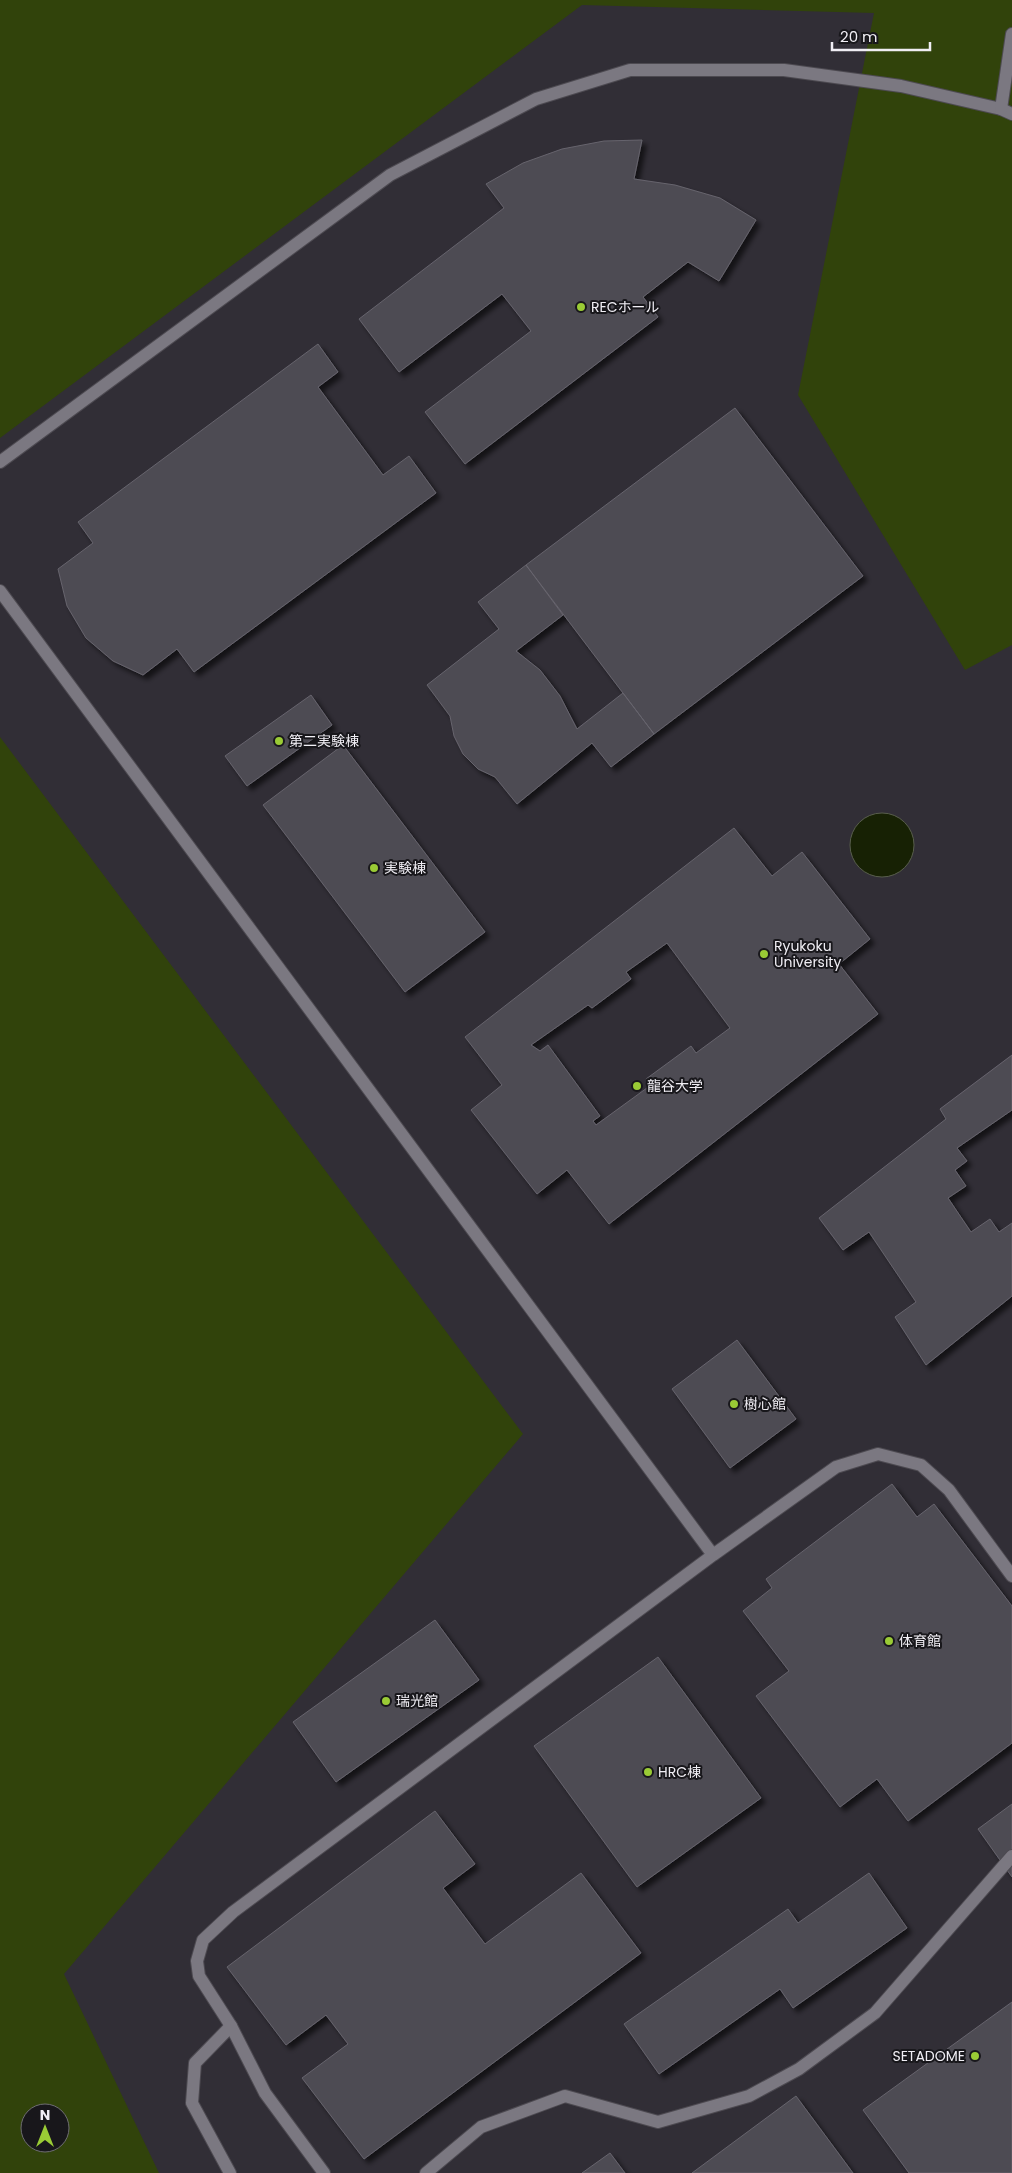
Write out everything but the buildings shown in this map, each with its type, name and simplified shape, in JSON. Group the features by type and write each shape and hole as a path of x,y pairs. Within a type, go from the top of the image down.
{"street":[{"path":"0,462 390,175 536,99 630,70 784,70 901,86 1006,112 1012,34"},
{"path":"0,591 714,1555"},
{"path":"324,2173 265,2092 231,2026 199,1976 197,1961 203,1940 233,1912 714,1555 836,1467 878,1454 921,1465 949,1490 1012,1576"},
{"path":"426,2173 481,2127 565,2096 658,2122 758,2092 799,2069 875,2013 1012,1856"},
{"path":"230,2173 192,2103 195,2063 231,2026"}],"green space":[{"path":"0,0 1012,0 1012,645 965,670 798,395 874,13 582,5 0,438"},
{"path":"0,737 523,1434 64,1974 159,2173 0,2173"}],"shaded area":[{"path":"882,813 900,819 908,827 914,845 908,863 900,871 882,877 864,871 856,863 850,845 856,827 864,819"}],"place":[{"name":"RECホール","path":"581,307"},
{"name":"第二実験棟","path":"279,741"},
{"name":"実験棟","path":"374,868"},
{"name":"Ryukoku University","path":"764,954"},
{"name":"龍谷大学","path":"637,1086"},
{"name":"樹心館","path":"734,1404"},
{"name":"体育館","path":"889,1641"},
{"name":"瑞光館","path":"386,1701"},
{"name":"HRC棟","path":"648,1772"},
{"name":"SETADOME","path":"975,2056"}]}
